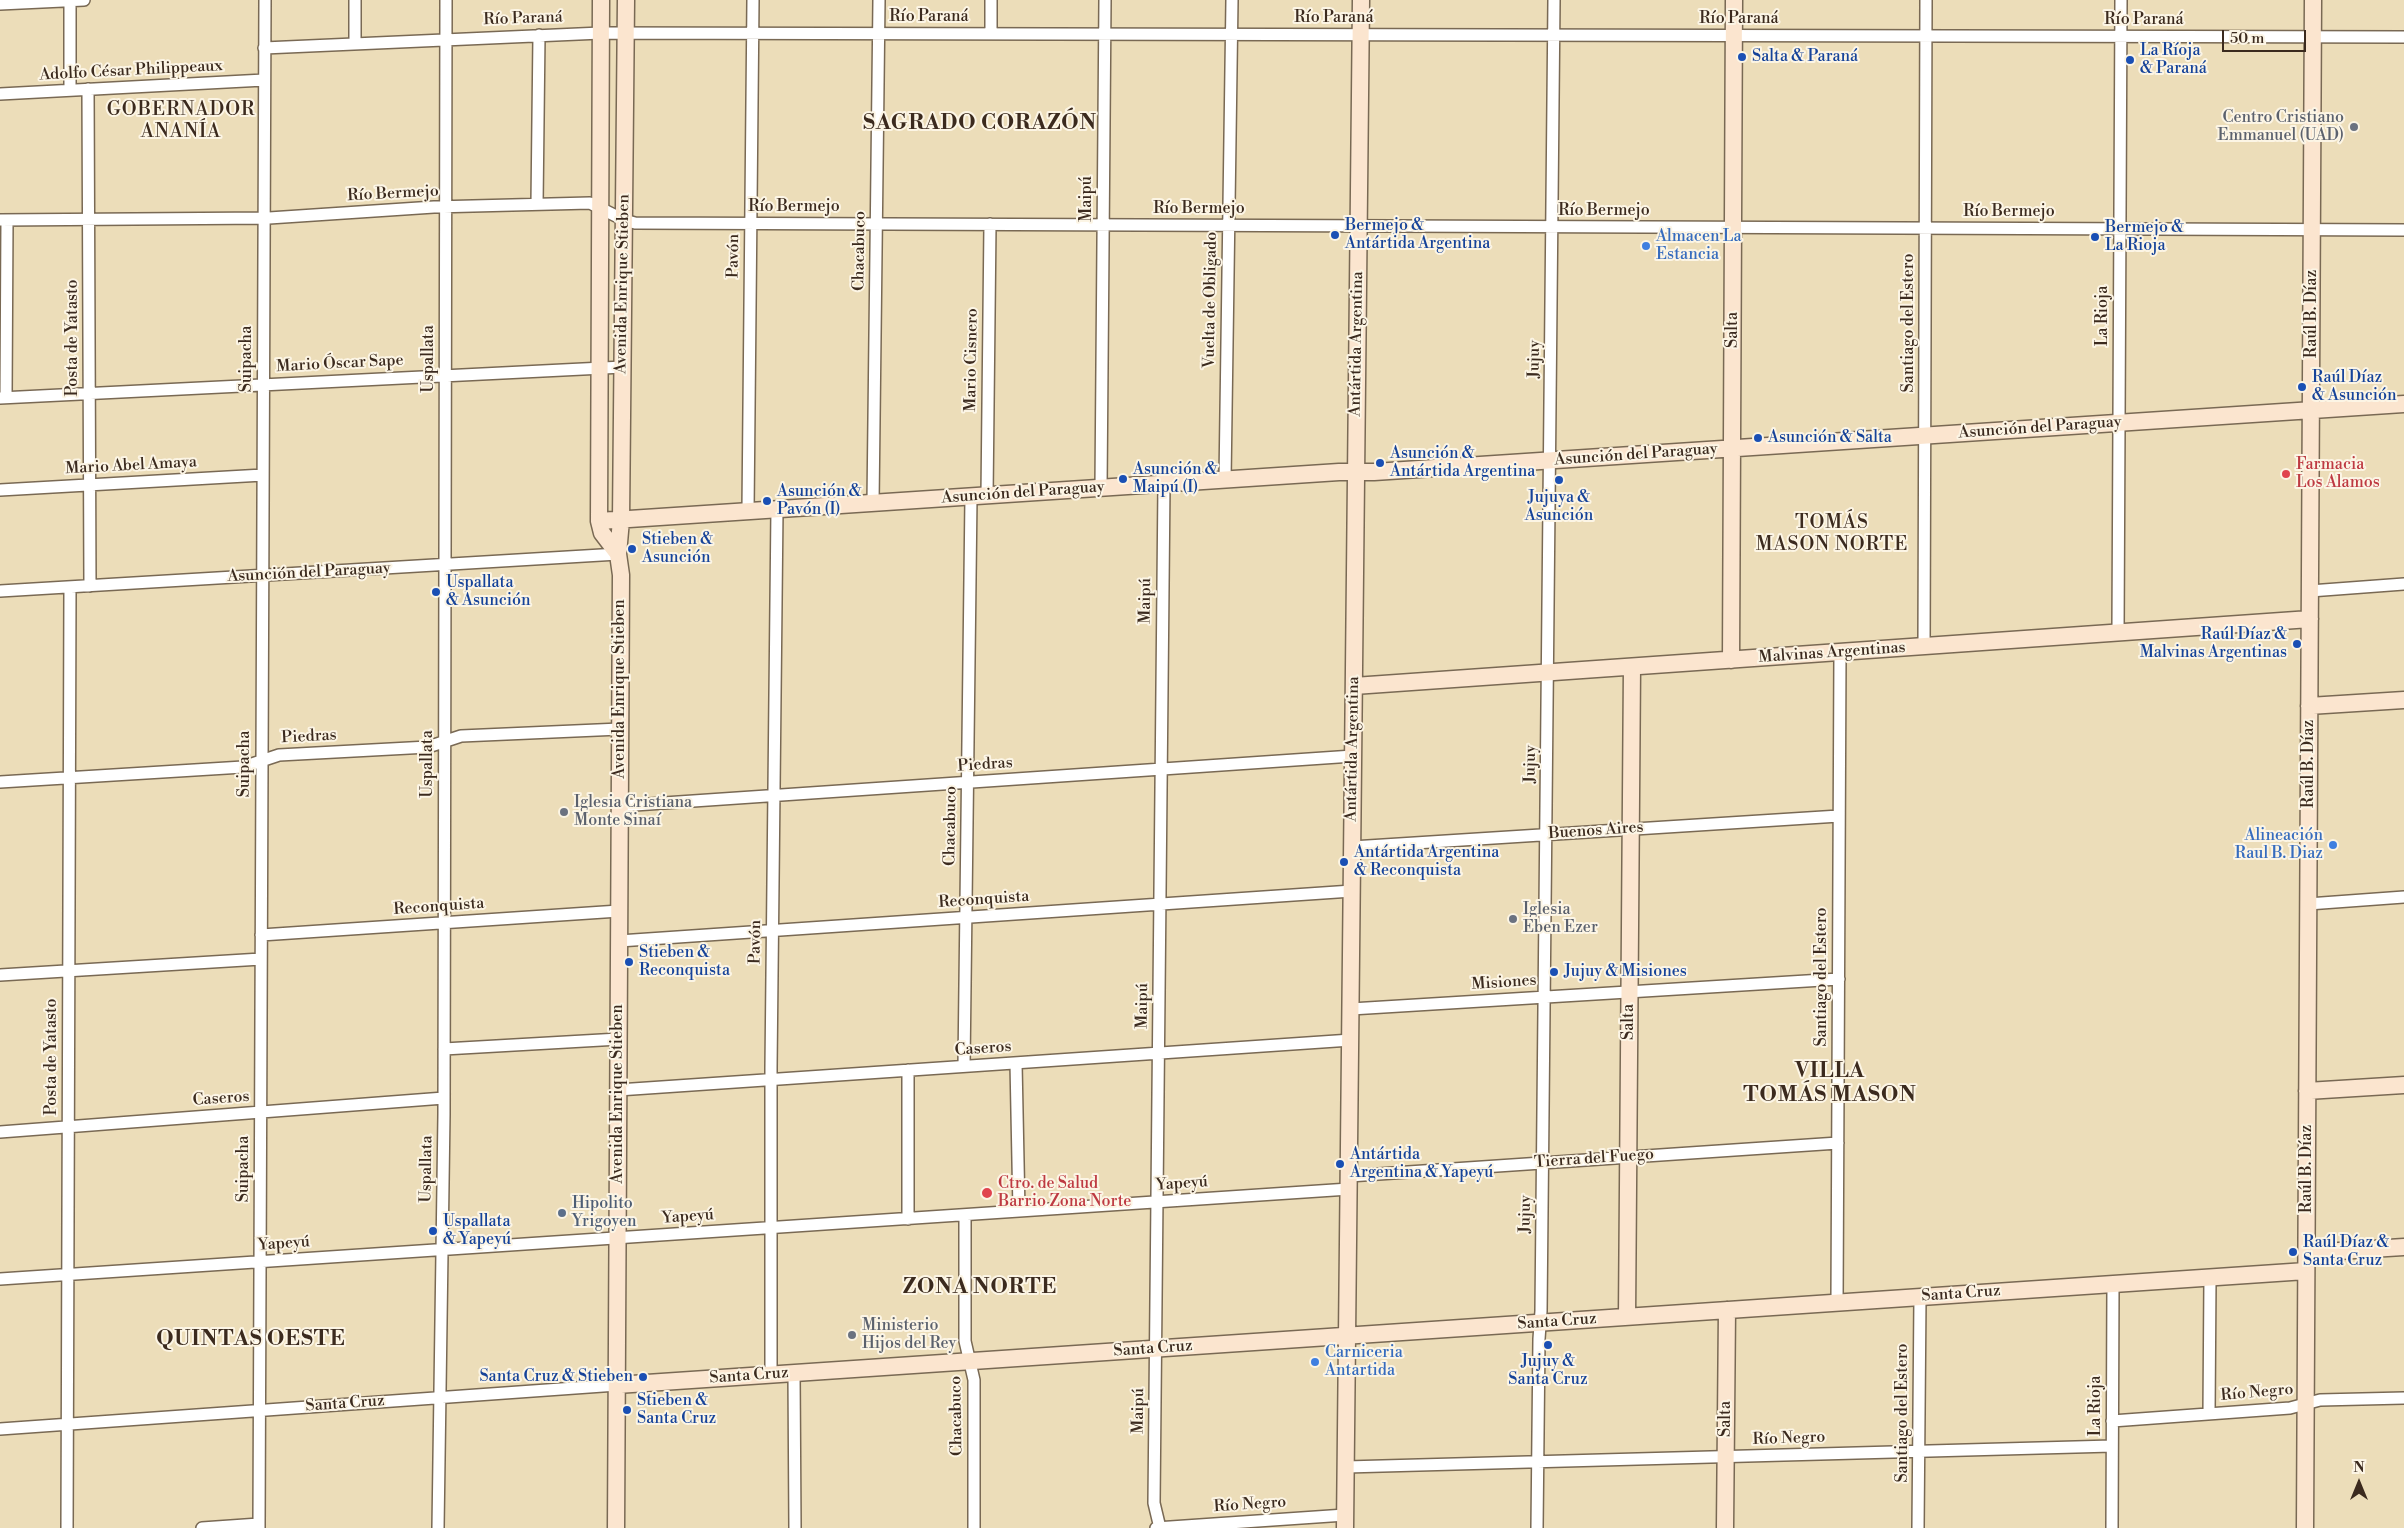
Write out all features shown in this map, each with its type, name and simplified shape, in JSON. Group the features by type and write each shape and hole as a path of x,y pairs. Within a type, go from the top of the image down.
{"main road":[{"name":"Avenida Enrique Stieben","path":"599,521 601,0"},
{"name":"Avenida Enrique Stieben","path":"616,1528 620,806 620,575 618,554 621,520 626,0"},
{"name":"Antártida Argentina","path":"1345,1521 1361,0"},
{"name":"Salta","path":"1730,660 1734,0"},
{"name":"Raúl B. Díaz","path":"2305,1528 2314,0"},
{"name":"Asunción del Paraguay","path":"599,521 1225,480 1550,461 2404,404"},
{"path":"599,521 602,534 618,554"},
{"name":"Malvinas Argentinas","path":"1354,686 2310,619"},
{"name":"Salta","path":"1627,1317 1632,667"},
{"path":"2309,706 2404,700"},
{"path":"2307,1091 2404,1085"},
{"path":"2306,1253 2404,1247"},
{"name":"Santa Cruz","path":"617,1385 2306,1271"},
{"name":"Salta","path":"1725,1528 1726,1310"}],"street":[{"path":"70,0 70,90"},
{"path":"0,4 84,0"},
{"name":"Suipacha","path":"259,1526 264,0"},
{"path":"354,0 354,44"},
{"name":"Uspallata","path":"438,1528 444,1098 446,0"},
{"name":"Pavón","path":"748,511 753,0"},
{"name":"Chacabuco","path":"873,503 879,0"},
{"path":"990,34 991,0"},
{"name":"Maipú","path":"1101,488 1105,0"},
{"name":"Vuelta de Obligado","path":"1225,480 1232,0"},
{"name":"Jujuy","path":"1537,1528 1543,1163 1554,0"},
{"name":"Santiago del Estero","path":"1924,646 1926,0"},
{"name":"La Rioja","path":"2118,632 2121,0"},
{"name":"Río Paraná","path":"264,48 601,33 2404,37"},
{"path":"536,204 539,35"},
{"name":"Adolfo César Philippeaux","path":"0,94 264,80"},
{"name":"Posta de Yatasto","path":"88,89 90,586"},
{"name":"Río Bermejo","path":"3,220 264,218 446,207 590,203 600,206 624,220 635,223 2404,230"},
{"path":"3,220 3,397"},
{"name":"Mario Cisnero","path":"979,496 990,224"},
{"name":"Mario Óscar Sape","path":"3,397 623,367"},
{"name":"Mario Abel Amaya","path":"0,490 263,475"},
{"name":"Maipú","path":"1159,1528 1154,1503 1164,484"},
{"name":"Chacabuco","path":"964,1066 968,782 979,496"},
{"name":"Pavón","path":"771,1374 771,1080 777,510"},
{"name":"Asunción del Paraguay","path":"0,591 618,554"},
{"path":"2310,591 2404,584"},
{"name":"Posta de Yatasto","path":"67,1528 70,587"},
{"name":"Santiago del Estero","path":"1837,1303 1840,652"},
{"name":"Piedras","path":"0,782 243,767 279,755 428,747 461,736 620,729"},
{"name":"Piedras","path":"620,806 1353,756"},
{"name":"Buenos Aires","path":"1352,847 1839,816"},
{"name":"Reconquista","path":"619,941 1352,891"},
{"path":"2308,904 2404,897"},
{"name":"Reconquista","path":"260,935 619,910"},
{"path":"0,975 260,960"},
{"name":"Misiones","path":"1351,1009 1838,979"},
{"path":"444,1050 619,1039"},
{"name":"Caseros","path":"618,1090 1350,1040"},
{"path":"1016,1063 1018,1212"},
{"path":"908,1070 908,1219"},
{"name":"Caseros","path":"0,1132 444,1098"},
{"name":"Tierra del Fuego","path":"1349,1183 1543,1163 1838,1143"},
{"name":"Yapeyú","path":"0,1279 1018,1212 1157,1202 1349,1183"},
{"name":"Chacabuco","path":"965,1215 965,1341 974,1380 974,1528"},
{"path":"2208,1414 2210,1278"},
{"name":"La Rioja","path":"2112,1528 2113,1284"},
{"name":"Santiago del Estero","path":"1918,1528 1920,1297"},
{"path":"794,1373 795,1528"},
{"name":"Santa Cruz","path":"0,1429 617,1385"},
{"name":"Río Negro","path":"2112,1421 2290,1408 2320,1400 2404,1398"},
{"name":"Río Negro","path":"1346,1467 2112,1446"},
{"name":"Río Negro","path":"1159,1528 1345,1521"},
{"path":"202,1528 259,1526"}],"place":[{"name":"Salta & Paraná","path":"1742,57"},
{"name":"La Ríoja & Paraná","path":"2130,60"},
{"name":"Centro Cristiano Emmanuel (UAD)","path":"2354,127"},
{"name":"Bermejo & Antártida Argentina","path":"1335,235"},
{"name":"Bermejo & La Rioja","path":"2095,237"},
{"name":"Almacen La Estancia","path":"1646,246"},
{"name":"Raúl Díaz & Asunción","path":"2302,387"},
{"name":"Asunción & Salta","path":"1758,438"},
{"name":"Asunción & Antártida Argentina","path":"1380,463"},
{"name":"Farmacia Los Alamos","path":"2286,474"},
{"name":"Asunción & Maipú (I)","path":"1123,479"},
{"name":"Jujuya & Asunción","path":"1559,480"},
{"name":"Asunción & Pavón (I)","path":"767,501"},
{"name":"Stieben & Asunción","path":"632,549"},
{"name":"Uspallata & Asunción","path":"436,592"},
{"name":"Raúl Díaz & Malvinas Argentinas","path":"2297,644"},
{"name":"Iglesia Cristiana Monte Sinaí","path":"564,812"},
{"name":"Alineación Raul B. Diaz","path":"2333,845"},
{"name":"Antártida Argentina & Reconquista","path":"1344,862"},
{"name":"Iglesia Eben Ezer","path":"1513,919"},
{"name":"Stieben & Reconquista","path":"629,962"},
{"name":"Jujuy & Misiones","path":"1554,972"},
{"name":"Antártida Argentina & Yapeyú","path":"1340,1164"},
{"name":"Ctro. de Salud Barrio Zona Norte","path":"987,1193"},
{"name":"Hipolito Yrigoyen","path":"562,1213"},
{"name":"Uspallata & Yapeyú","path":"433,1231"},
{"name":"Raúl Díaz & Santa Cruz","path":"2293,1252"},
{"name":"Ministerio Hijos del Rey","path":"852,1335"},
{"name":"Jujuy & Santa Cruz","path":"1548,1345"},
{"name":"Carniceria Antartida","path":"1315,1362"},
{"name":"Santa Cruz & Stieben","path":"643,1377"},
{"name":"Stieben & Santa Cruz","path":"627,1410"}],"district":[{"name":"GOBERNADOR ANANÍA","path":"181,121"},
{"name":"SAGRADO CORAZÓN","path":"980,124"},
{"name":"TOMÁS MASON NORTE","path":"1832,534"},
{"name":"VILLA TOMÁS MASON","path":"1830,1084"},
{"name":"ZONA NORTE","path":"980,1288"},
{"name":"QUINTAS OESTE","path":"251,1340"}]}
